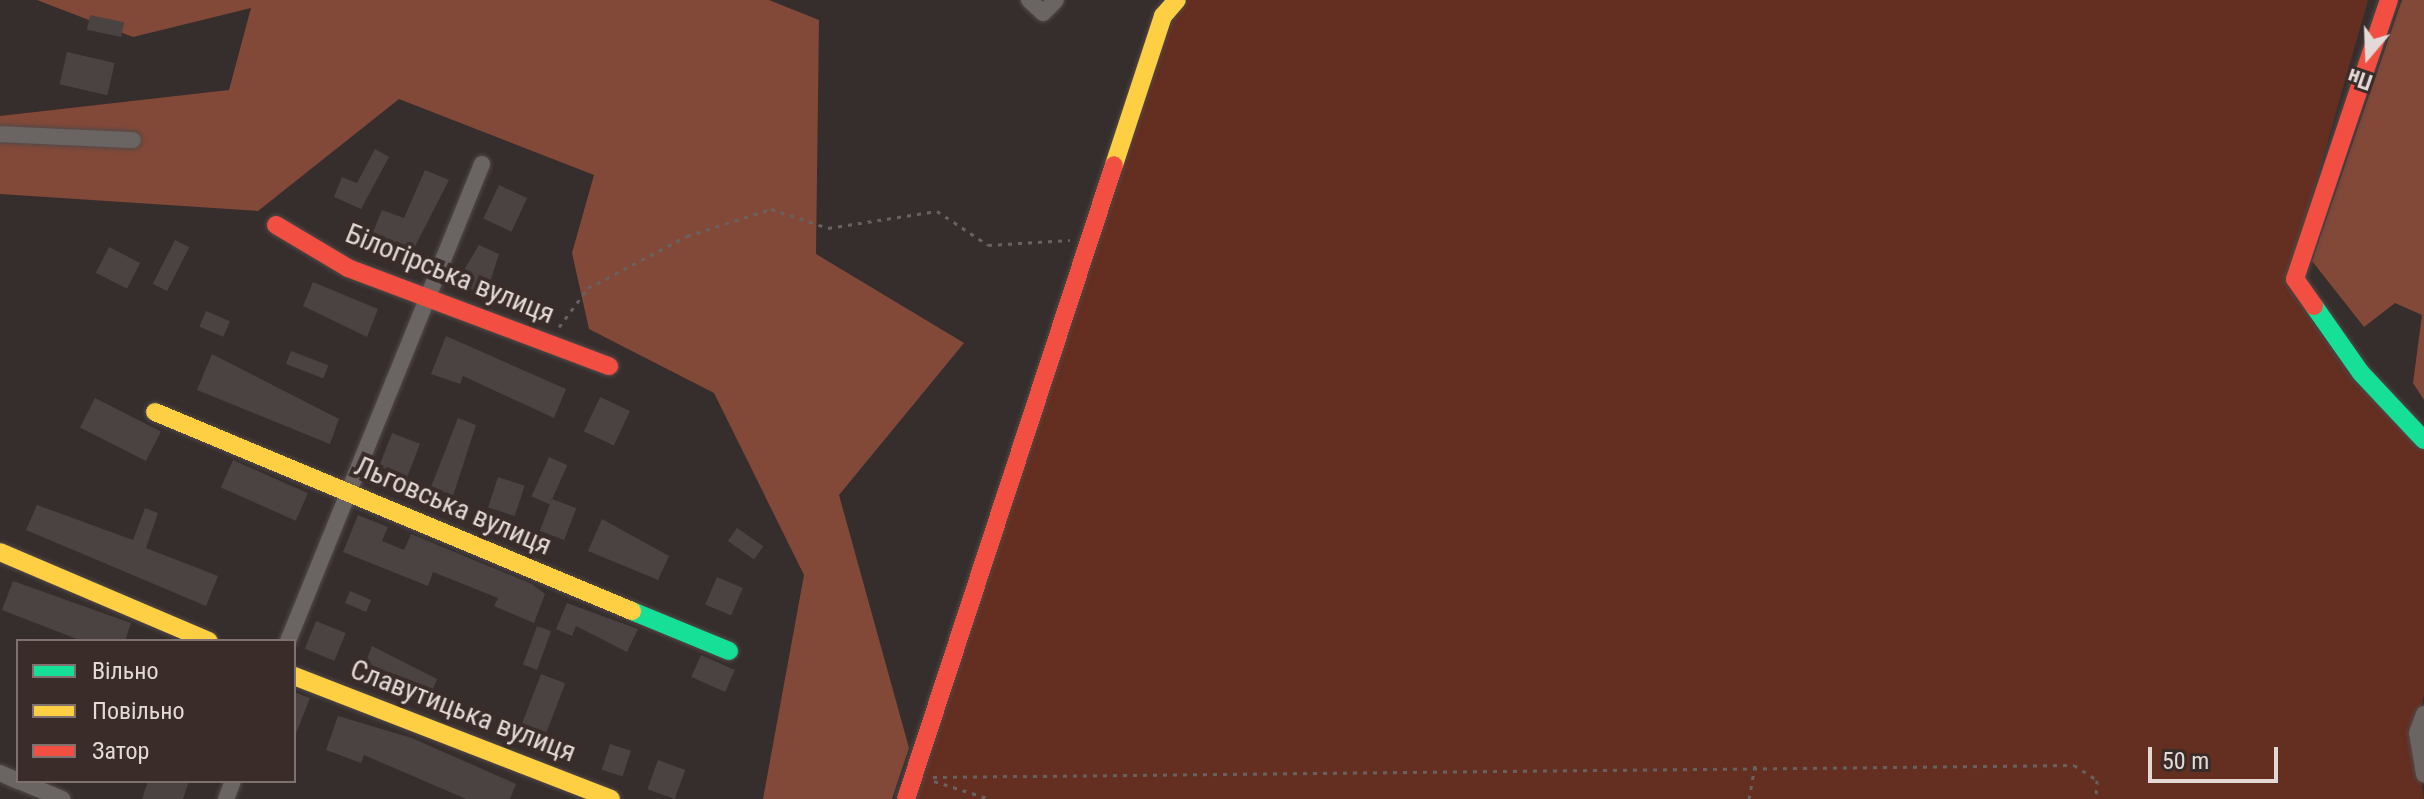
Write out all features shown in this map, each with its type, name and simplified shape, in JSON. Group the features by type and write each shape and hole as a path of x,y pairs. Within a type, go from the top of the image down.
{"street":[{"path":"1029,0 1043,13 1056,0"},
{"path":"906,799 1163,16 1177,0"},
{"path":"2389,0 2295,279 2361,373 2424,440"},
{"path":"0,134 133,140"},
{"path":"289,639 482,164"},
{"name":"Білогірська вулиця","path":"276,225 348,268 609,366"},
{"name":"Льговська вулиця","path":"155,412 729,651"},
{"path":"0,552 204,639"},
{"name":"Славутицька вулиця","path":"296,677 611,799"},
{"path":"2424,714 2417,733 2424,774"},
{"path":"23,783 62,799"}],"path":[{"path":"547,343 588,288 687,236 771,209 828,228 937,211 988,245 1088,246"},
{"path":"913,777 2074,765 2097,780 2096,799"},
{"path":"1749,799 1755,766"},
{"path":"913,777 971,787 990,799"}],"shaded area":[{"path":"37,0 769,0 819,20 816,254 964,343 839,495 909,748 892,799 763,799 804,575 714,393 589,329 572,253 594,175 399,99 258,211 0,194 0,116 229,90 251,8 133,37"},
{"path":"1187,0 2368,0 2287,285 2354,381 2424,450 2424,695 2414,737 2424,799 914,799 1170,20"},
{"path":"2402,0 2424,0 2424,400 2413,383 2422,315 2395,303 2364,327 2312,261"}],"building":[{"path":"90,15 124,22 121,37 87,30"},
{"path":"67,52 115,63 107,95 60,84"},
{"path":"375,149 389,157 361,209 334,197 342,177 357,183"},
{"path":"425,170 449,180 409,258 369,242 382,210 404,218"},
{"path":"499,185 527,198 511,232 483,219"},
{"path":"175,240 189,247 167,291 153,284"},
{"path":"479,245 499,254 486,295 456,283"},
{"path":"109,247 140,263 127,289 96,273"},
{"path":"313,282 378,309 367,337 303,306"},
{"path":"206,311 230,321 223,337 199,327"},
{"path":"446,336 566,389 554,418 463,376 460,384 431,374"},
{"path":"291,351 328,365 323,378 286,364"},
{"path":"212,354 339,419 330,444 197,390"},
{"path":"600,397 630,411 614,445 584,431"},
{"path":"95,398 161,432 146,461 80,427"},
{"path":"458,418 476,425 453,496 431,487"},
{"path":"392,433 420,444 407,477 379,467"},
{"path":"549,457 567,465 550,504 532,496"},
{"path":"233,460 308,493 296,521 221,487"},
{"path":"498,477 525,486 515,516 488,507"},
{"path":"552,499 576,508 564,540 540,531"},
{"path":"37,505 133,540 145,508 158,513 146,548 218,576 206,606 26,530"},
{"path":"358,515 388,527 382,541 404,550 411,534 532,584 545,594 534,623 494,606 498,598 433,572 428,586 343,552"},
{"path":"602,519 669,556 658,580 588,551"},
{"path":"737,528 763,546 754,559 728,541"},
{"path":"717,577 743,588 731,616 705,605"},
{"path":"13,581 131,623 126,639 77,639 2,610"},
{"path":"350,591 371,600 366,612 345,603"},
{"path":"567,603 638,629 627,652 576,626 572,636 556,629"},
{"path":"316,621 346,633 334,661 305,649"},
{"path":"537,626 551,631 537,670 523,665"},
{"path":"372,646 437,679 427,705 360,677"},
{"path":"701,655 735,670 725,692 691,677"},
{"path":"541,674 565,683 539,751 515,742"},
{"path":"296,693 310,698 296,733"},
{"path":"338,716 412,738 516,784 510,799 466,799 364,755 361,763 326,750"},
{"path":"610,744 631,751 623,776 602,770"},
{"path":"658,760 685,770 675,799 647,789"},
{"path":"147,783 188,783 183,799 142,799"}],"traffic: fast":[{"path":"2314,306 2361,373 2424,440"},
{"path":"632,611 729,651"}],"traffic: slow":[{"path":"1114,165 1163,16 1177,0"},
{"path":"155,412 632,611"},
{"path":"0,552 204,639"},
{"path":"296,677 611,799"}],"traffic: jam":[{"path":"2314,306 2295,279 2389,0"},
{"path":"906,799 1114,165"},
{"path":"276,225 348,268 609,366"}]}
